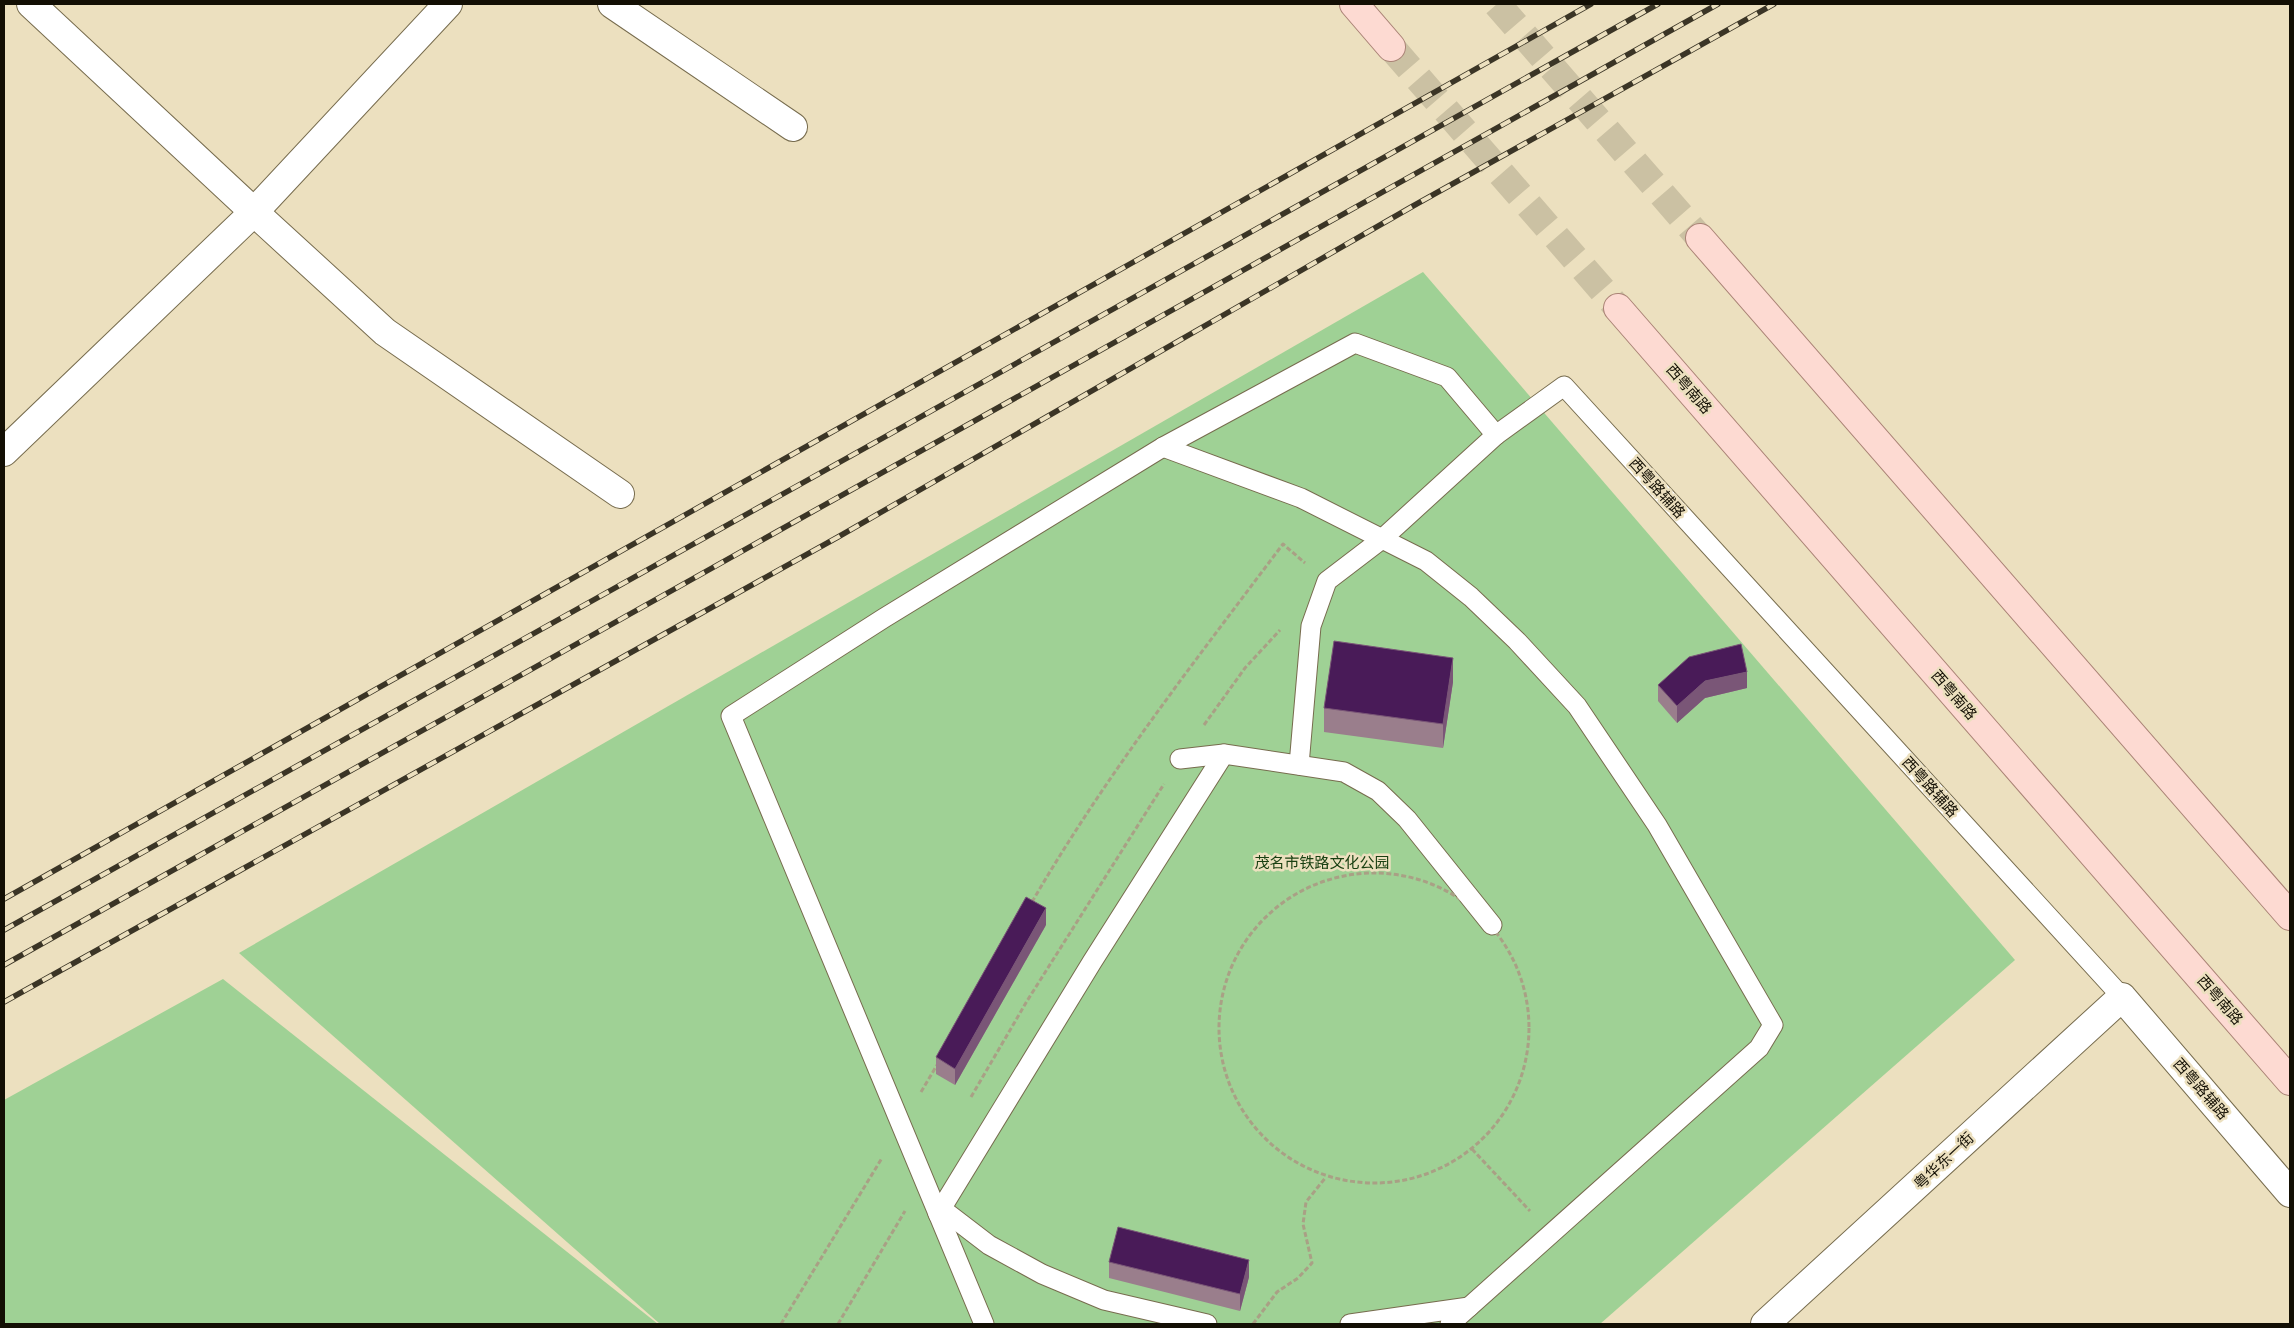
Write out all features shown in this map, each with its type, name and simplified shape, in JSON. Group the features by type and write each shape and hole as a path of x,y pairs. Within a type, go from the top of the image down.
{"main road":[{"path":"1354,4 1391,47"},
{"path":"1700,238 2290,916"},
{"name":"西粤南路","path":"1618,308 2290,1081"}],"street":[{"path":"31,4 385,332 620,494"},
{"path":"4,452 254,212 448,4"},
{"path":"612,4 793,127"},
{"name":"西粤路辅路","path":"2122,997 2290,1193"},
{"name":"粤华东一街","path":"1765,1324 2122,997"}],"lane":[{"path":"984,1324 940,1211 924,1179 731,716 884,618 1163,448 1355,343 1447,377 1496,435 1382,539 1327,581 1311,626 1299,765"},
{"name":"西粤路辅路","path":"1496,435 1564,386 2122,997"},
{"path":"1163,448 1301,498 1426,560 1471,597 1517,641 1577,706 1657,825 1773,1025 1760,1048 1450,1324"},
{"path":"940,1211 1092,962 1224,754"},
{"path":"1180,759 1224,754 1344,772 1378,791 1407,819 1492,925"},
{"path":"940,1211 989,1245 1042,1274 1104,1300 1207,1324"},
{"path":"1350,1324 1469,1307"}],"path":[{"path":"1030,905 1133,747 1283,544 1327,581"},
{"path":"1368,872 1402,875 1436,885 1466,902 1492,925 1515,960 1528,999 1530,1041 1517,1089 1501,1118 1472,1149 1440,1170 1402,1182 1364,1184 1326,1177 1291,1161 1261,1137 1238,1107 1224,1072 1217,1034 1221,996 1239,951 1267,915 1304,889 1347,875 1368,872"},
{"path":"781,1324 902,1126 941,1058"},
{"path":"1472,1149 1551,1234"},
{"path":"1253,1324 1277,1292 1298,1278 1312,1263 1303,1224 1306,1202 1326,1177"},
{"path":"838,1324 924,1179"}],"green space":[{"name":"茂名市铁路文化公园","path":"1423,272 2015,960 1600,1324 660,1324 239,953"},
{"path":"223,979 658,1324 4,1324 4,1100"}],"building":[{"path":"1334,641 1453,658 1443,724 1324,708"},
{"path":"1741,644 1747,672 1705,681 1677,706 1658,685 1689,657"},
{"path":"1026,897 1046,908 955,1069 936,1057"},
{"path":"1118,1227 1249,1260 1240,1294 1109,1262"}],"tunnel":[{"path":"1497,4 1700,238"},
{"path":"1391,47 1618,308"}],"railway":[{"path":"4,899 1591,4"},
{"path":"4,930 1658,4"},
{"path":"4,965 1718,4"},
{"path":"4,1002 838,537 1413,206 1774,4"}]}
